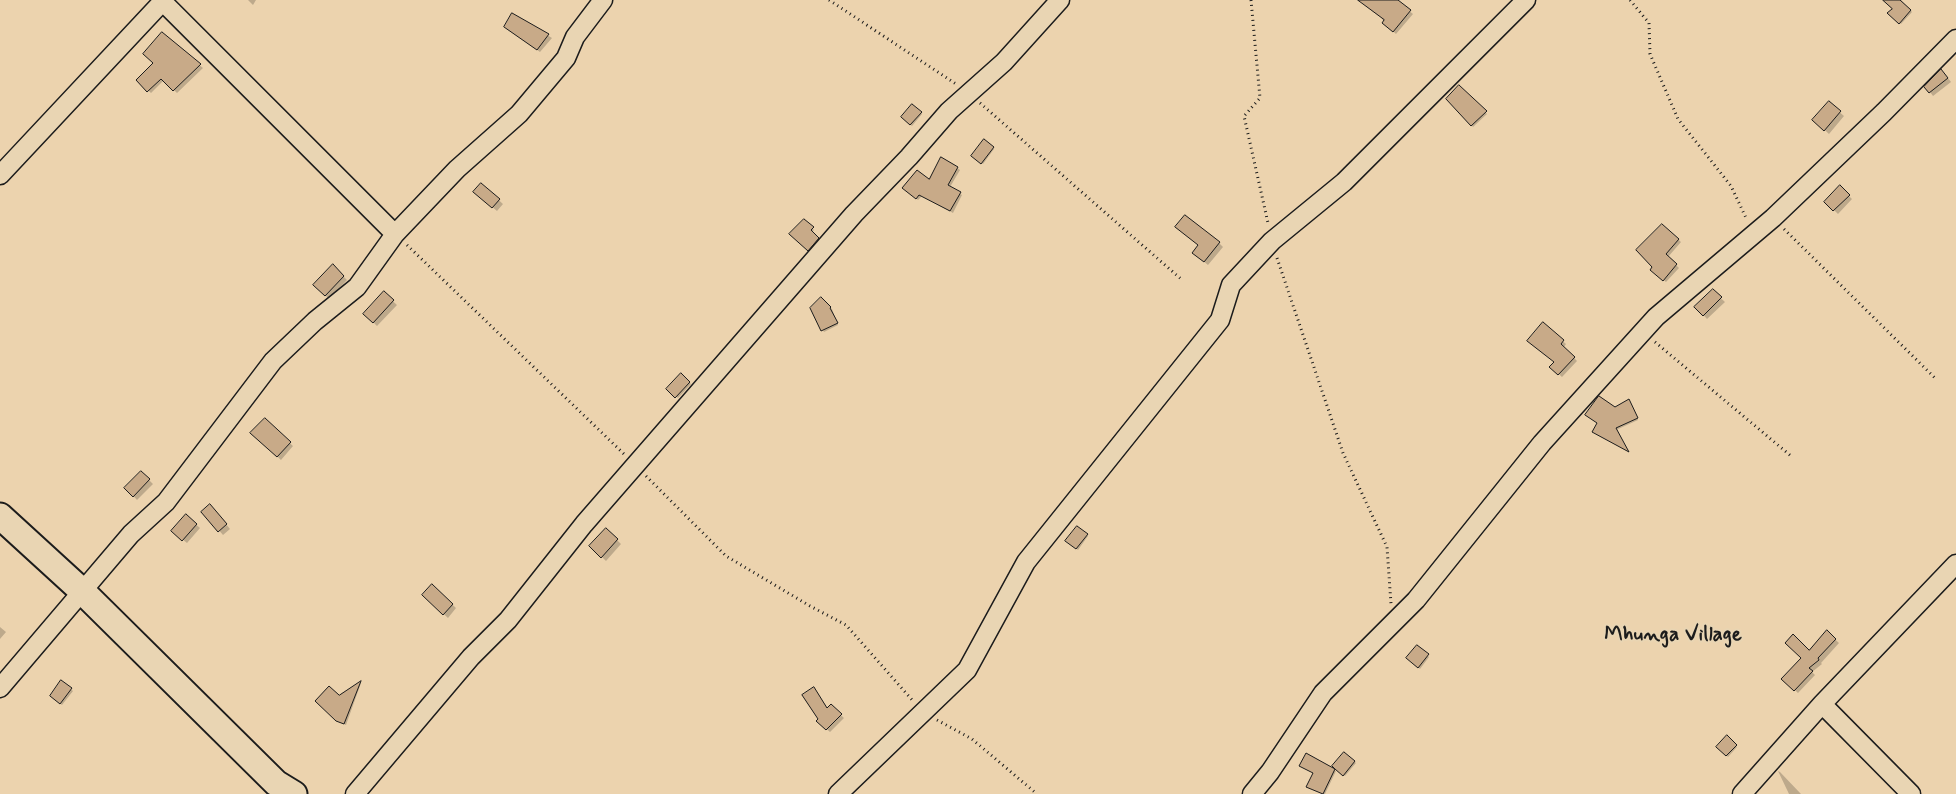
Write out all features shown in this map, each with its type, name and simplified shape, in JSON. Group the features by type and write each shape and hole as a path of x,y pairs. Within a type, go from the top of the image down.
{"street":[{"path":"0,176 162,0 396,234"},
{"path":"0,688 130,534 166,502 273,361 357,287 396,234 457,169 519,114 566,58 574,37 603,0"},
{"path":"355,794 471,657 508,620 584,524 854,214 968,92 1004,62 1060,0"},
{"path":"838,794 967,670 1026,562 1220,320 1231,285 1272,241 1344,182 1526,0"},
{"path":"1252,794 1270,772 1323,693 1393,626 1416,600 1542,444 1656,316 1773,218 1884,112 1956,39"},
{"path":"0,516 82,591 276,783 294,794"},
{"path":"1742,794 1822,704 1956,564"},
{"path":"1822,704 1911,794"}],"path":[{"path":"829,0 968,92 1015,136 1072,182 1181,279"},
{"path":"1252,0 1260,98 1244,116 1272,241 1343,453 1387,547 1393,626"},
{"path":"1630,0 1649,23 1650,54 1678,119 1731,186 1754,234"},
{"path":"1773,218 1935,378"},
{"path":"396,234 635,465 726,556 810,606 846,624 923,713 972,739 1037,794"},
{"path":"1643,332 1791,456"}],"building":[{"path":"1358,0 1398,0 1411,10 1393,32 1382,23 1384,20"},
{"path":"1883,0 1900,0 1911,10 1899,24 1887,13 1892,9"},
{"path":"512,13 549,34 537,50 504,27"},
{"path":"162,32 201,64 173,91 161,79 147,92 136,80 153,63 143,54"},
{"path":"1941,69 1948,78 1929,93 1924,87"},
{"path":"1459,85 1487,111 1471,126 1446,99"},
{"path":"1829,101 1841,111 1824,131 1812,120"},
{"path":"912,104 922,112 910,125 901,117"},
{"path":"984,139 994,147 981,164 971,156"},
{"path":"941,157 958,167 948,185 961,192 950,211 919,195 916,199 902,188 917,170 929,179"},
{"path":"481,183 500,199 492,208 473,192"},
{"path":"1840,185 1850,195 1833,211 1824,202"},
{"path":"1185,215 1220,242 1204,262 1192,253 1198,245 1175,227"},
{"path":"804,219 814,227 811,230 819,238 808,251 789,234"},
{"path":"1662,224 1679,239 1666,254 1677,264 1663,281 1650,270 1652,267 1636,250"},
{"path":"333,264 344,276 325,296 313,285"},
{"path":"1713,289 1722,297 1703,316 1694,307"},
{"path":"384,291 394,300 373,323 363,314"},
{"path":"821,297 831,307 838,323 821,331 810,308"},
{"path":"1543,322 1564,340 1561,344 1575,357 1558,375 1549,367 1554,362 1527,341"},
{"path":"681,373 690,382 675,398 666,389"},
{"path":"1599,396 1615,407 1629,399 1638,418 1616,428 1629,452 1592,432 1597,423 1585,415"},
{"path":"265,418 291,442 277,457 250,433"},
{"path":"141,471 150,479 133,497 124,488"},
{"path":"210,504 227,524 218,532 201,512"},
{"path":"186,514 197,524 182,541 171,531"},
{"path":"1077,526 1088,534 1076,549 1065,541"},
{"path":"606,528 618,539 601,558 589,546"},
{"path":"432,584 453,604 443,615 422,595"},
{"path":"1827,630 1836,639 1818,658 1819,660 1809,668 1813,671 1794,691 1781,679 1801,658 1785,643 1793,634 1809,650"},
{"path":"1417,645 1429,654 1418,668 1406,658"},
{"path":"61,680 72,688 60,704 50,696"},
{"path":"361,681 344,724 336,721 315,701 329,686 339,695"},
{"path":"814,687 827,708 831,704 842,714 826,730 816,721 818,719 802,695"},
{"path":"1727,735 1737,745 1726,756 1716,747"},
{"path":"1344,752 1355,761 1343,776 1332,766"},
{"path":"1306,753 1335,769 1323,794 1306,787 1313,773 1299,766"}],"district":[{"name":"Mhunga Village","path":"1673,636"}]}
